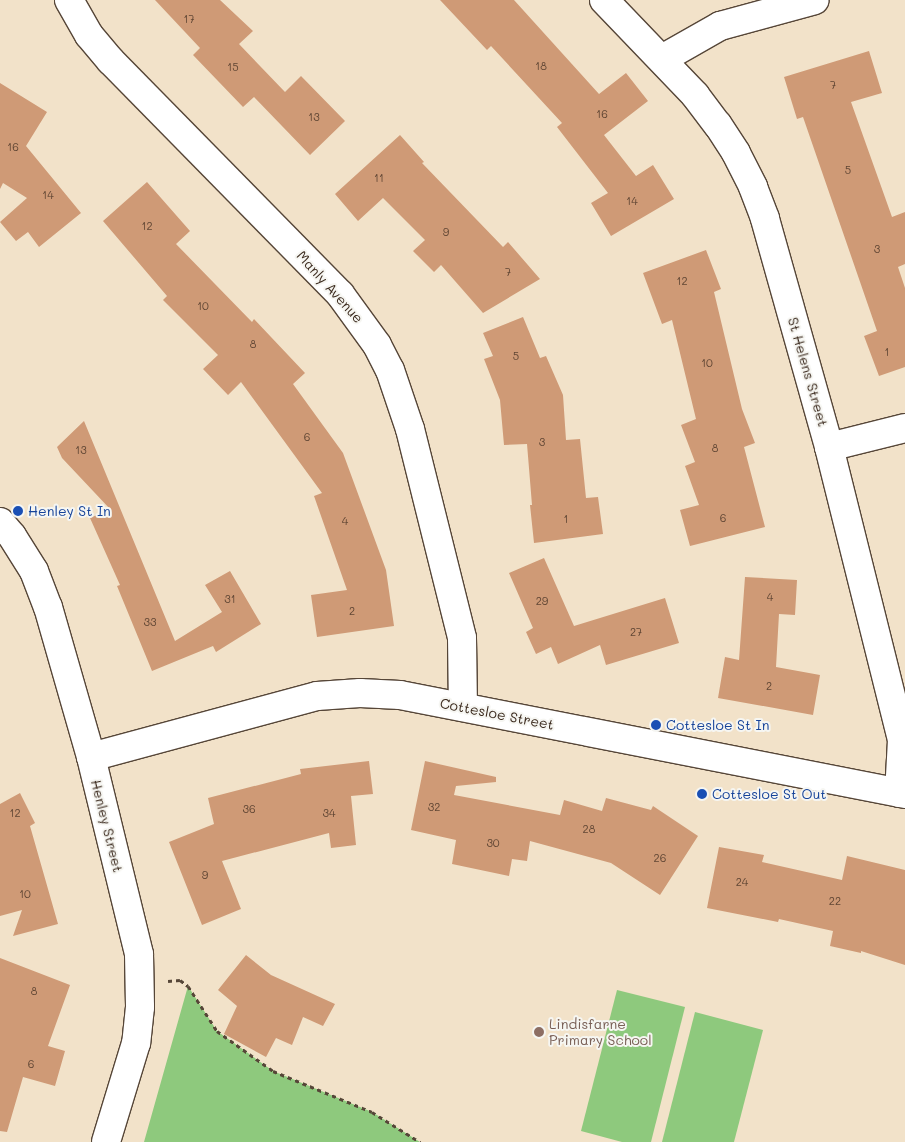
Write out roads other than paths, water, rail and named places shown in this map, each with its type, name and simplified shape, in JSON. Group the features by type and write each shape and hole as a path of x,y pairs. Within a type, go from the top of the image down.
{"street":[{"name":"Manly Avenue","path":"68,0 89,35 111,61 340,294 377,345 390,370 410,429 462,638 463,707"},
{"name":"St Helens Street","path":"604,0 695,95 718,125 736,153 765,219 829,448 902,740 902,794"},
{"path":"662,59 720,26 815,0"},
{"path":"829,448 905,428"},
{"name":"Henley Street","path":"0,522 12,536 34,571 48,608 90,757 139,954 140,1007 136,1043 106,1142"},
{"name":"Cottesloe Street","path":"90,757 317,696 360,693 400,695 902,794"}],"place":[{"name":"Henley St In","path":"18,511"},
{"name":"Cottesloe St In","path":"656,725"},
{"name":"Cottesloe St Out","path":"702,794"},
{"name":"Lindisfarne Primary School","path":"539,1032"}]}
